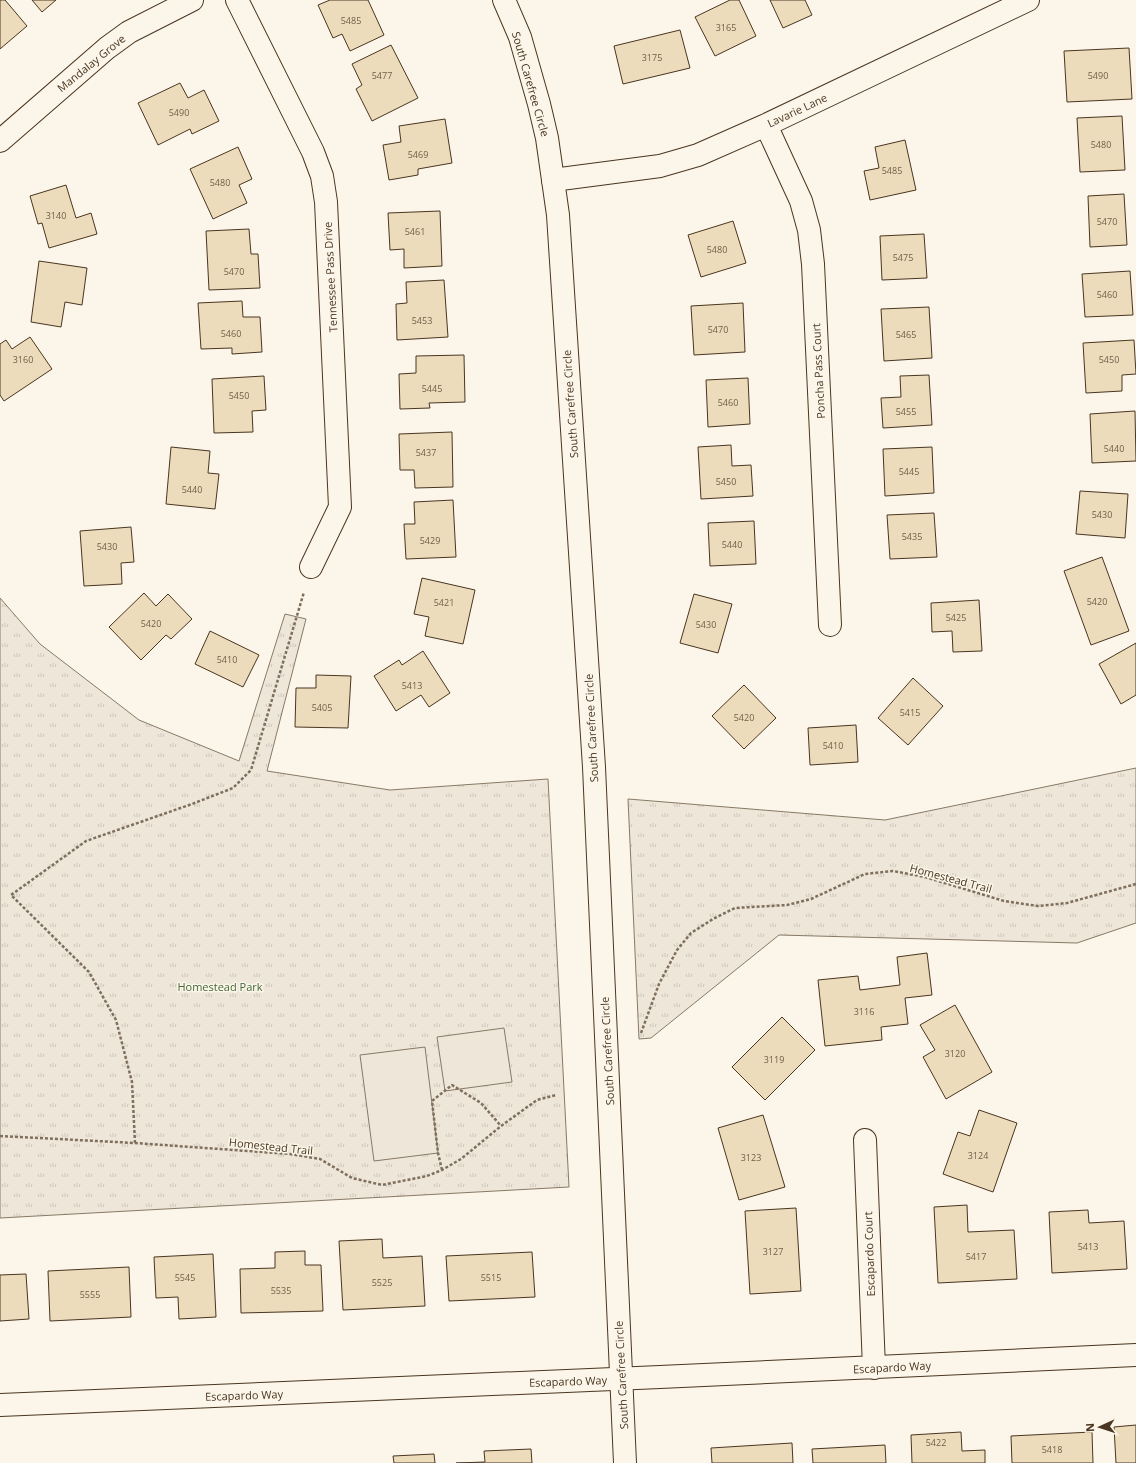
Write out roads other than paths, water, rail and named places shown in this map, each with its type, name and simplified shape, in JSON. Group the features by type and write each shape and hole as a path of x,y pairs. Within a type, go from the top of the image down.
{"street":[{"name":"Mandalay Grove","path":"0,141 107,48 130,32 192,0"},
{"name":"Tennessee Pass Drive","path":"237,0 313,152 322,176 326,202 340,507 312,567"},
{"name":"South Carefree Circle","path":"504,0 520,37 533,82 547,138 558,215 594,768 625,1463"},
{"name":"Lavarie Lane","path":"553,180 660,166 698,155 766,125 1028,0"},
{"name":"Poncha Pass Court","path":"766,125 802,201 810,237 813,264 830,625"},
{"name":"Escapardo Court","path":"865,1140 874,1368"},
{"name":"Escapardo Way","path":"0,1405 874,1368 1136,1355"}],"park label":[{"name":"Homestead Park","path":"220,986"}]}
